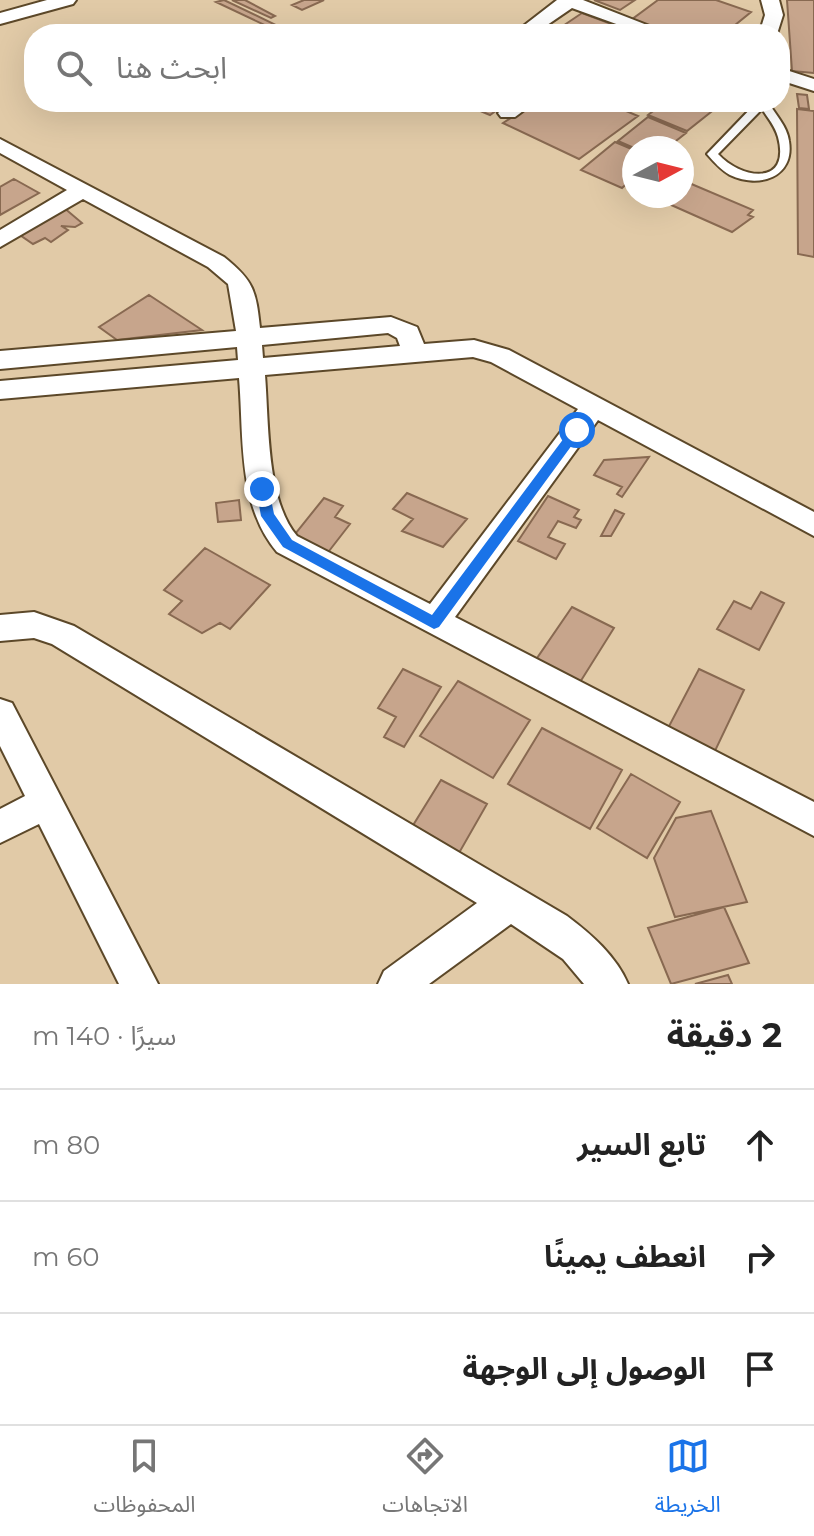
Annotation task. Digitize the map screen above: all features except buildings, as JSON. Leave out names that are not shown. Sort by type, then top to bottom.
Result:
[{"type":"street","points":[[0,5],[16,0]]},
{"type":"street","points":[[0,19],[67,0]]},
{"type":"street","points":[[770,0],[774,15],[771,24]]},
{"type":"street","points":[[537,24],[570,1],[618,24]]},
{"type":"street","points":[[790,80],[814,85]]},
{"type":"street","points":[[0,145],[233,274],[243,289],[263,500],[275,530],[304,555],[814,820]]},
{"type":"street","points":[[0,240],[82,190]]},
{"type":"street","points":[[0,360],[391,325],[408,333],[414,351]]},
{"type":"street","points":[[0,390],[459,347],[487,351],[814,525]]},
{"type":"street","points":[[434,623],[593,408]]},
{"type":"street","points":[[0,628],[34,625],[63,635],[510,902],[576,946],[609,984]]},
{"type":"street","points":[[0,713],[139,984]]},
{"type":"street","points":[[0,827],[46,802]]},
{"type":"street","points":[[397,984],[510,902]]},
{"type":"lane","points":[[753,112],[712,154],[723,169],[745,179],[759,180],[775,172],[783,160],[785,144],[781,130],[769,112]]},
{"type":"route","points":[[262,489],[267,516],[287,544],[434,623],[577,430]]}]
